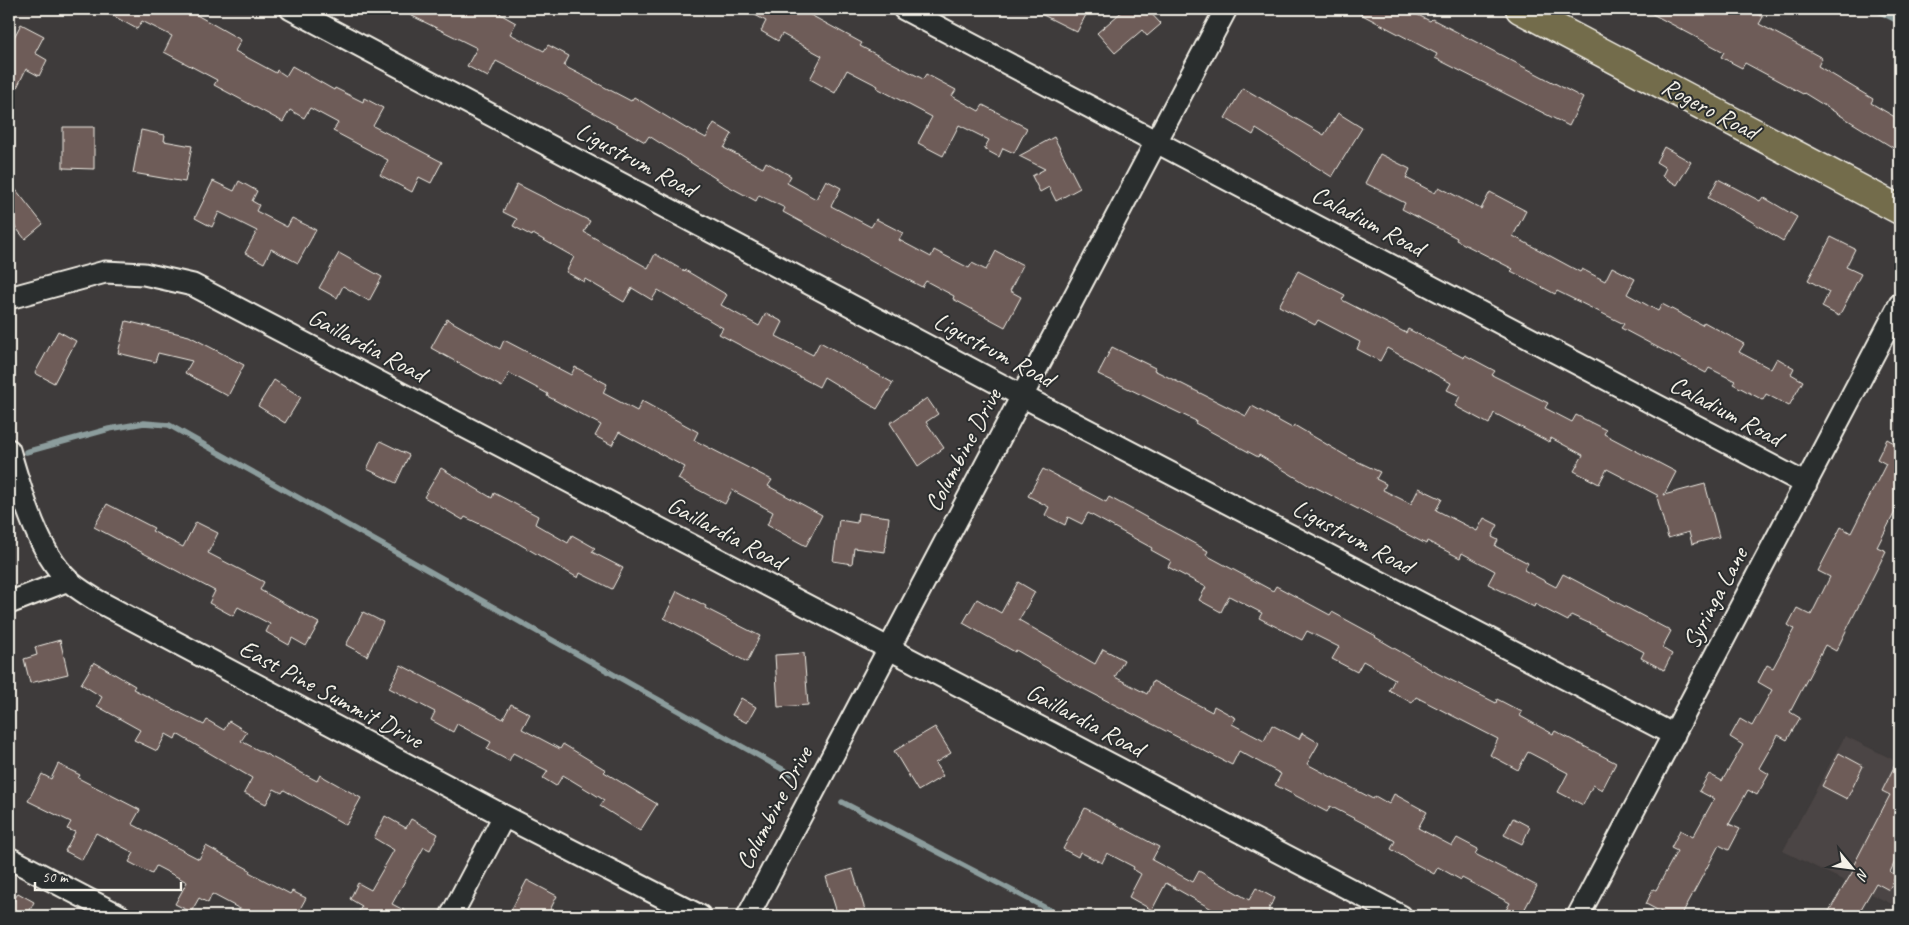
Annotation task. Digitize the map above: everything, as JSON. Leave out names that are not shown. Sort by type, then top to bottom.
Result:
[{"type":"main road","name":"Rogero Road","points":[[1520,9],[1900,210]]},
{"type":"street","name":"Ligustrum Road","points":[[290,9],[1022,396],[1674,735]]},
{"type":"street","name":"Caladium Road","points":[[904,9],[1806,484]]},
{"type":"street","name":"Columbine Drive","points":[[748,916],[1226,9]]},
{"type":"street","name":"Gaillardia Road","points":[[9,298],[105,272],[144,274],[193,285],[1401,916]]},
{"type":"street","name":"Syringa Lane","points":[[1578,916],[1900,304]]},
{"type":"street","name":"East Pine Summit Drive","points":[[9,450],[21,491],[38,535],[54,562],[68,580],[96,600],[504,816],[700,916]]},
{"type":"street","points":[[9,603],[68,580]]},
{"type":"street","points":[[451,916],[504,816]]},
{"type":"street","points":[[9,858],[120,916]]},
{"type":"shaded area","points":[[1845,736],[1900,763],[1900,908],[1783,851]]},
{"type":"building","points":[[101,9],[186,9],[241,40],[235,51],[276,73],[277,70],[286,76],[292,66],[334,90],[335,88],[363,102],[364,98],[383,108],[373,126],[442,162],[431,183],[419,177],[412,192],[380,175],[388,160],[333,131],[338,123],[310,108],[304,118],[290,110],[283,122],[214,85],[217,80],[164,52],[172,36],[142,21],[137,29]]},
{"type":"building","points":[[398,9],[503,9],[500,14],[516,23],[510,34],[544,51],[548,45],[569,56],[564,66],[631,101],[634,97],[687,129],[706,138],[714,123],[732,134],[724,148],[763,168],[766,162],[791,176],[787,183],[816,199],[826,180],[841,188],[831,206],[871,227],[876,219],[903,233],[899,240],[931,257],[934,250],[969,268],[972,263],[986,270],[996,251],[1023,265],[1010,291],[1021,297],[1005,327],[953,299],[954,296],[926,281],[922,287],[893,272],[783,212],[785,208],[759,195],[756,201],[726,185],[649,136],[645,142],[561,94],[496,61],[488,77],[467,66],[477,48]]},
{"type":"building","points":[[744,9],[809,9],[807,13],[862,43],[860,46],[923,79],[926,74],[956,90],[952,96],[979,111],[983,105],[1027,128],[1014,153],[1003,148],[999,157],[984,149],[989,140],[959,125],[943,156],[918,143],[932,117],[847,70],[835,93],[810,79],[822,56],[782,34],[778,41],[761,31],[766,21]]},
{"type":"building","points":[[1031,9],[1089,9],[1077,32]]},
{"type":"building","points":[[1125,9],[1147,9],[1161,24],[1147,36],[1142,30],[1115,53],[1097,33]]},
{"type":"building","points":[[1351,9],[1406,9],[1430,21],[1432,19],[1583,98],[1569,126],[1435,58],[1437,54]]},
{"type":"building","points":[[1643,9],[1748,9],[1763,17],[1759,24],[1822,58],[1818,66],[1873,99],[1871,103],[1900,120],[1900,152],[1804,93],[1745,63],[1742,68],[1721,57],[1724,52]]},
{"type":"building","points":[[21,24],[44,36],[35,53],[47,60],[39,76],[26,69],[9,104],[9,47]]},
{"type":"building","points":[[1243,88],[1324,135],[1338,113],[1362,128],[1332,177],[1256,129],[1253,135],[1225,118]]},
{"type":"building","points":[[63,127],[94,127],[94,169],[63,168]]},
{"type":"building","points":[[141,130],[165,135],[164,141],[192,146],[185,182],[133,173]]},
{"type":"building","points":[[1054,137],[1080,188],[1056,201],[1049,187],[1040,192],[1032,176],[1045,169],[1019,156]]},
{"type":"building","points":[[1664,147],[1691,162],[1677,185],[1662,176],[1666,168],[1656,162]]},
{"type":"building","points":[[1380,154],[1410,169],[1406,178],[1435,193],[1439,187],[1481,209],[1490,192],[1526,211],[1513,236],[1580,272],[1582,269],[1605,281],[1612,267],[1635,279],[1627,294],[1658,311],[1662,304],[1702,325],[1704,322],[1744,344],[1739,352],[1771,369],[1777,358],[1794,368],[1791,374],[1803,381],[1789,406],[1766,394],[1763,400],[1733,384],[1735,381],[1709,368],[1706,373],[1621,328],[1624,324],[1557,291],[1555,294],[1402,209],[1405,203],[1365,183]]},
{"type":"building","points":[[1718,179],[1760,201],[1763,197],[1797,217],[1783,241],[1708,198]]},
{"type":"building","points":[[9,181],[43,224],[25,239],[9,219]]},
{"type":"building","points":[[213,181],[234,191],[239,181],[257,191],[252,201],[259,205],[256,211],[287,227],[292,218],[316,230],[298,263],[271,249],[264,263],[245,253],[257,231],[219,212],[212,227],[195,218]]},
{"type":"building","points":[[517,184],[590,221],[584,232],[648,268],[655,254],[685,270],[727,295],[721,305],[759,326],[766,313],[783,322],[776,336],[813,355],[820,342],[893,383],[877,409],[824,377],[819,387],[719,334],[723,328],[658,290],[652,300],[632,288],[624,302],[585,279],[584,282],[566,272],[574,257],[533,234],[532,236],[513,226],[517,219],[503,212]]},
{"type":"building","points":[[1831,237],[1855,249],[1846,267],[1861,274],[1839,316],[1822,307],[1829,292],[1808,280]]},
{"type":"building","points":[[339,253],[382,277],[369,301],[343,286],[337,298],[319,288]]},
{"type":"building","points":[[1298,271],[1345,295],[1342,300],[1406,333],[1408,329],[1464,358],[1465,355],[1495,371],[1492,375],[1548,403],[1545,408],[1572,422],[1576,415],[1606,430],[1604,434],[1676,472],[1664,495],[1705,484],[1719,537],[1692,544],[1689,532],[1668,538],[1657,497],[1659,496],[1607,469],[1599,484],[1574,471],[1583,455],[1551,438],[1549,442],[1494,413],[1489,424],[1455,406],[1460,396],[1447,390],[1451,383],[1387,348],[1380,361],[1357,349],[1360,342],[1318,320],[1315,325],[1279,306]]},
{"type":"building","points":[[447,319],[500,349],[504,340],[571,375],[575,367],[607,384],[603,393],[637,411],[642,401],[698,432],[694,440],[772,480],[768,486],[822,515],[806,546],[767,525],[773,512],[732,490],[725,504],[678,479],[685,467],[619,432],[612,445],[595,436],[601,425],[509,373],[502,387],[431,348]]},
{"type":"building","points":[[126,321],[189,336],[244,365],[228,396],[185,373],[192,361],[158,353],[155,362],[118,353]]},
{"type":"building","points":[[58,331],[76,341],[54,383],[35,373]]},
{"type":"building","points":[[1112,347],[1246,416],[1252,406],[1292,428],[1294,425],[1348,457],[1380,472],[1376,479],[1386,484],[1383,490],[1411,504],[1419,488],[1442,499],[1436,510],[1477,531],[1484,518],[1498,525],[1492,537],[1498,540],[1495,546],[1528,563],[1524,570],[1556,587],[1563,574],[1671,631],[1662,648],[1672,654],[1664,670],[1641,658],[1644,652],[1593,625],[1571,615],[1568,621],[1535,604],[1534,607],[1488,584],[1495,571],[1462,553],[1460,558],[1427,541],[1426,544],[1310,486],[1259,455],[1258,457],[1195,423],[1196,421],[1098,374]]},
{"type":"building","points":[[274,380],[301,397],[285,423],[258,406]]},
{"type":"building","points":[[927,398],[938,414],[926,422],[944,448],[918,466],[890,423]]},
{"type":"building","points":[[1900,436],[1900,502],[1877,547],[1886,551],[1836,651],[1825,645],[1790,712],[1800,718],[1787,740],[1778,735],[1759,768],[1769,774],[1757,795],[1748,790],[1729,824],[1740,829],[1729,850],[1719,845],[1681,916],[1669,916],[1646,904],[1653,889],[1656,890],[1677,851],[1671,848],[1680,830],[1693,837],[1714,799],[1699,791],[1709,774],[1722,781],[1743,745],[1730,737],[1740,719],[1752,726],[1772,690],[1758,682],[1767,665],[1773,668],[1794,629],[1788,625],[1797,608],[1811,615],[1830,577],[1818,571],[1841,527],[1851,533],[1886,464],[1877,459],[1887,439],[1896,444]]},
{"type":"building","points":[[380,441],[409,455],[396,483],[367,469]]},
{"type":"building","points":[[441,468],[492,498],[494,493],[538,516],[535,524],[568,543],[572,535],[595,548],[592,552],[623,568],[612,589],[580,573],[578,578],[509,538],[465,517],[463,520],[424,497]]},
{"type":"building","points":[[1043,469],[1106,502],[1109,497],[1208,551],[1206,555],[1273,591],[1276,586],[1330,615],[1332,612],[1437,673],[1496,703],[1497,699],[1522,712],[1520,716],[1553,734],[1555,731],[1616,763],[1602,790],[1593,785],[1583,805],[1558,792],[1568,773],[1528,752],[1518,770],[1490,755],[1498,739],[1416,697],[1412,703],[1389,690],[1395,679],[1363,661],[1357,672],[1332,659],[1339,647],[1307,631],[1302,640],[1259,618],[1262,613],[1229,596],[1221,612],[1199,600],[1206,587],[1168,567],[1171,561],[1151,550],[1152,548],[1088,513],[1082,524],[1068,517],[1065,525],[1045,515],[1049,507],[1028,496]]},
{"type":"building","points":[[107,504],[154,528],[152,531],[183,547],[196,522],[218,533],[208,553],[264,582],[260,590],[319,623],[306,646],[292,638],[289,645],[266,632],[270,624],[238,607],[233,616],[209,603],[215,591],[94,527]]},
{"type":"building","points":[[858,513],[889,517],[885,552],[854,548],[852,564],[833,561],[839,520],[857,523]]},
{"type":"building","points":[[1018,582],[1035,592],[1019,620],[1095,664],[1103,649],[1124,660],[1115,677],[1147,694],[1153,681],[1212,712],[1214,706],[1236,718],[1232,724],[1264,741],[1272,725],[1299,739],[1302,733],[1319,743],[1307,764],[1373,799],[1375,796],[1389,804],[1394,794],[1427,812],[1418,828],[1452,846],[1457,838],[1478,849],[1475,854],[1537,886],[1521,916],[1506,910],[1510,903],[1462,878],[1461,880],[1438,867],[1434,874],[1412,862],[1391,849],[1395,841],[1361,822],[1330,806],[1327,812],[1275,785],[1281,774],[1239,751],[1232,765],[1082,688],[1016,650],[1015,652],[963,623],[977,599],[1001,613]]},
{"type":"building","points":[[677,591],[706,606],[705,608],[760,636],[747,662],[664,618]]},
{"type":"building","points":[[363,612],[383,622],[367,656],[346,645]]},
{"type":"building","points":[[60,640],[68,674],[30,683],[24,659],[37,655],[35,647]]},
{"type":"building","points":[[804,653],[808,705],[778,707],[775,655]]},
{"type":"building","points":[[94,662],[135,686],[133,689],[204,725],[207,720],[224,730],[229,721],[247,732],[241,741],[317,781],[320,775],[361,798],[346,825],[284,790],[282,793],[274,789],[266,804],[244,793],[252,778],[177,734],[175,739],[166,734],[157,751],[134,740],[140,730],[97,706],[102,697],[81,684]]},
{"type":"building","points":[[401,665],[503,719],[511,704],[530,714],[522,729],[560,749],[563,744],[606,770],[604,772],[657,804],[640,831],[600,806],[604,800],[563,775],[556,786],[543,778],[548,771],[513,753],[509,761],[487,749],[491,742],[457,724],[453,732],[431,720],[435,712],[389,688]]},
{"type":"building","points":[[741,698],[756,707],[747,723],[732,715]]},
{"type":"building","points":[[935,727],[951,753],[935,763],[943,776],[918,791],[894,751]]},
{"type":"building","points":[[1839,753],[1863,766],[1847,799],[1822,786]]},
{"type":"building","points":[[1900,755],[1900,851],[1890,872],[1896,875],[1889,890],[1876,883],[1857,916],[1826,916],[1853,871],[1851,870],[1890,795],[1882,791]]},
{"type":"building","points":[[58,764],[80,775],[78,778],[140,810],[132,824],[199,859],[206,846],[290,894],[292,891],[306,898],[296,916],[242,916],[244,911],[212,894],[208,903],[199,898],[191,912],[175,904],[187,882],[156,866],[152,874],[129,862],[134,853],[96,833],[82,860],[65,851],[75,832],[67,829],[71,822],[28,801],[42,774],[51,779]]},
{"type":"building","points":[[1085,808],[1159,847],[1152,860],[1193,882],[1199,871],[1249,900],[1256,888],[1274,898],[1268,911],[1278,916],[1224,916],[1166,883],[1152,910],[1129,897],[1141,874],[1133,869],[1134,867],[1107,853],[1102,863],[1080,852],[1078,857],[1063,849]]},
{"type":"building","points":[[385,816],[406,828],[411,819],[438,834],[430,850],[424,847],[392,904],[415,916],[356,916],[362,906],[350,899],[358,883],[371,890],[394,850],[374,838]]},
{"type":"building","points":[[1513,818],[1530,827],[1522,844],[1504,835]]},
{"type":"building","points":[[852,869],[867,916],[838,916],[826,877]]},
{"type":"building","points":[[527,880],[557,896],[547,916],[508,916]]},
{"type":"building","points":[[18,893],[34,902],[27,916],[9,916],[9,910]]},
{"type":"waterway","points":[[1875,9],[1900,22]]},
{"type":"waterway","points":[[26,452],[109,429],[144,423],[169,425],[791,774]]},
{"type":"waterway","points":[[842,802],[1061,916]]}]
